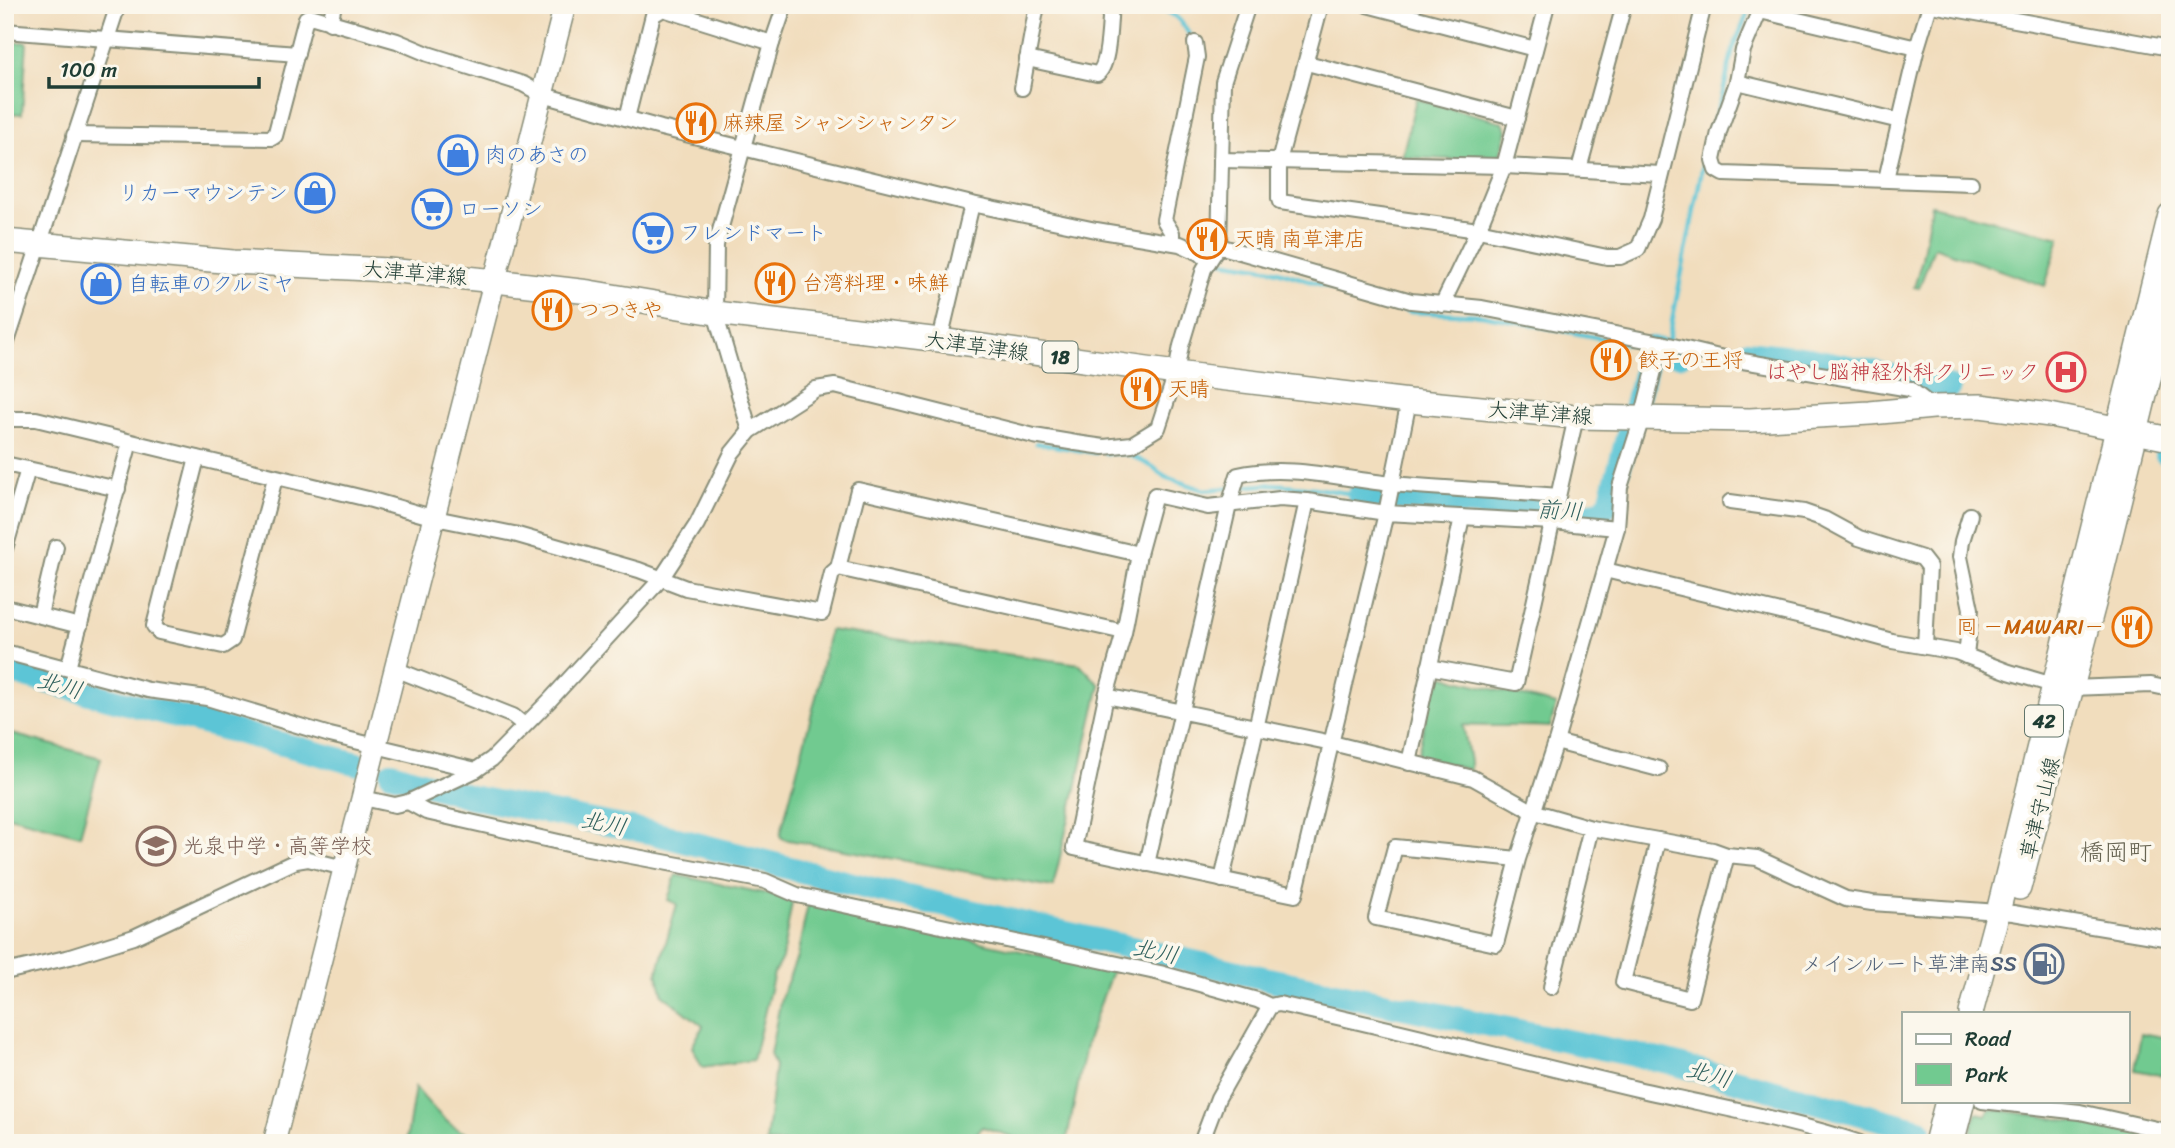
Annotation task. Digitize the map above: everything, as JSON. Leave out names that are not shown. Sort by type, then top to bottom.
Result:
[{"type":"main road","points":[[2126,431],[2170,215]]},
{"type":"main road","name":"大津草津線","points":[[5,241],[233,262],[388,270],[495,281],[589,292],[715,313],[940,340],[1176,373],[1409,401],[1576,417],[1750,419],[1980,406],[2050,415],[2126,431]]},
{"type":"main road","points":[[2126,431],[2170,293]]},
{"type":"main road","points":[[2126,431],[2170,439]]},
{"type":"main road","name":"草津守山線","points":[[1987,1012],[2006,912],[2062,687],[2095,600],[2126,431]]},
{"type":"main road","name":"草津守山線","points":[[1970,1012],[2006,912]]},
{"type":"main road","points":[[1936,1143],[1947,1102]]},
{"type":"main road","points":[[1952,1143],[1963,1102]]},
{"type":"street","points":[[5,348],[118,5]]},
{"type":"street","points":[[330,23],[334,5]]},
{"type":"street","points":[[274,1143],[565,5]]},
{"type":"street","points":[[750,431],[715,313],[716,245],[785,5]]},
{"type":"street","points":[[1022,88],[1037,5]]},
{"type":"street","points":[[1027,60],[1097,74],[1102,71],[1111,5]]},
{"type":"street","points":[[365,790],[395,805],[471,772],[492,759],[661,579],[697,524],[732,453],[750,431],[816,389],[835,386],[1034,436],[1085,445],[1132,444],[1158,428],[1200,282],[1219,246],[1223,82],[1248,5]]},
{"type":"street","points":[[1321,5],[1279,161],[1280,202],[1478,230],[1607,257],[1631,254],[1642,243],[1651,219],[1704,5]]},
{"type":"street","points":[[1367,5],[1535,49]]},
{"type":"street","points":[[1442,305],[1478,230],[1504,166],[1547,5]]},
{"type":"street","points":[[1579,169],[1625,5]]},
{"type":"street","points":[[1886,179],[1917,48],[1931,5],[2170,48]]},
{"type":"street","points":[[1917,48],[1761,8],[1742,50],[1737,82],[1719,132],[1713,160],[1716,170],[1723,174],[1971,183]]},
{"type":"street","points":[[627,118],[653,15],[663,9],[772,43]]},
{"type":"street","points":[[74,135],[272,138],[275,136],[306,18],[310,16],[397,41],[428,54],[523,84],[543,95],[627,118],[972,204],[1096,230],[1172,242],[1200,253],[1209,261]]},
{"type":"street","points":[[5,30],[297,54]]},
{"type":"street","points":[[1172,242],[1172,233],[1164,220],[1197,57],[1195,43]]},
{"type":"street","points":[[1307,63],[1517,118]]},
{"type":"street","points":[[1737,82],[1899,121]]},
{"type":"street","points":[[1221,160],[1504,166],[1661,174]]},
{"type":"street","points":[[940,340],[972,204]]},
{"type":"street","points":[[1219,246],[1411,301],[1482,308],[1661,343],[1718,357],[1910,389],[1933,407]]},
{"type":"street","points":[[1518,859],[1395,847],[1376,918],[1496,944],[1532,811],[1556,741],[1618,528],[1620,486],[1642,418],[1661,343]]},
{"type":"street","points":[[1409,401],[1385,513],[1332,743],[1295,895],[1074,848],[1106,696],[1124,632],[1139,554],[1155,495],[1208,507],[1280,499],[1385,513],[1462,517],[1555,509]]},
{"type":"street","points":[[1429,667],[1516,683],[1576,417]]},
{"type":"street","points":[[5,419],[36,419],[197,457],[435,518],[514,534],[686,588],[822,613],[832,573],[838,568],[858,490],[1139,554]]},
{"type":"street","points":[[68,668],[130,442]]},
{"type":"street","points":[[197,457],[154,626],[159,632],[223,646],[232,640],[275,478]]},
{"type":"street","points":[[5,464],[118,489]]},
{"type":"street","points":[[5,549],[28,469]]},
{"type":"street","points":[[1147,864],[1238,475],[1263,470],[1289,470],[1391,484],[1555,509],[1618,528]]},
{"type":"street","points":[[1223,880],[1307,501]]},
{"type":"street","points":[[1730,502],[1804,512],[1824,519],[1859,538],[1922,558],[1929,568],[1925,646]]},
{"type":"street","points":[[1966,656],[1971,609],[1960,557],[1970,515]]},
{"type":"street","points":[[1409,762],[1462,517]]},
{"type":"street","points":[[40,615],[56,547]]},
{"type":"street","points":[[838,568],[1124,632]]},
{"type":"street","points":[[1605,570],[1892,641],[1966,656],[2008,672],[2062,687],[2151,685],[2170,689]]},
{"type":"street","points":[[5,607],[80,626]]},
{"type":"street","points":[[5,652],[148,690],[207,698],[375,749],[471,772]]},
{"type":"street","points":[[395,669],[513,716],[524,725]]},
{"type":"street","points":[[1106,696],[1332,743],[1473,778],[1532,811],[1591,828],[1727,855],[1757,858],[1846,899],[2006,912],[2170,939]]},
{"type":"street","points":[[1556,741],[1659,769]]},
{"type":"street","points":[[410,800],[426,812],[572,845],[765,881],[797,895],[1160,973],[1270,1006],[1279,1004],[1393,1029],[1858,1142]]},
{"type":"street","points":[[1551,987],[1591,828]]},
{"type":"street","points":[[1658,840],[1623,982],[1690,999],[1727,855]]},
{"type":"street","points":[[5,972],[70,957],[134,937],[296,860],[308,859],[344,868]]},
{"type":"street","points":[[1201,1143],[1219,1098],[1270,1006]]},
{"type":"street","points":[[1992,1102],[2080,1111],[2170,1132]]},
{"type":"green space","points":[[27,42],[22,114],[5,113],[5,43]]},
{"type":"green space","points":[[1416,99],[1503,122],[1507,130],[1500,157],[1487,161],[1402,157]]},
{"type":"green space","points":[[1931,205],[2060,237],[2045,286],[1934,247],[1919,288],[1914,287],[1922,259]]},
{"type":"green space","points":[[829,630],[1080,664],[1100,685],[1053,887],[783,839],[780,836],[817,693]]},
{"type":"green space","points":[[1442,676],[1556,705],[1550,727],[1463,725],[1470,770],[1424,759],[1418,753],[1434,681]]},
{"type":"green space","points":[[5,732],[101,758],[80,835],[5,815]]},
{"type":"green space","points":[[676,875],[788,898],[792,902],[782,958],[774,973],[753,1060],[702,1067],[692,1047],[703,1026],[663,995],[657,974],[677,904],[668,900]]},
{"type":"green space","points":[[808,904],[1112,971],[1087,1041],[1066,1143],[1031,1143],[983,1127],[976,1134],[974,1143],[766,1143],[775,1066],[770,1054],[781,998],[797,957]]},
{"type":"green space","points":[[2141,1033],[2168,1038],[2162,1075],[2135,1070]]},
{"type":"green space","points":[[415,1087],[433,1108],[458,1130],[496,1143],[406,1143]]},
{"type":"green space","points":[[1990,1109],[2080,1122],[2092,1119],[2170,1136],[2170,1143],[2011,1143],[1971,1132],[1976,1113],[1986,1115]]},
{"type":"waterway","points":[[1149,5],[1175,16],[1192,40]]},
{"type":"waterway","points":[[1666,352],[1709,134],[1722,97],[1733,49],[1751,5]]},
{"type":"waterway","points":[[1215,256],[1222,261],[1271,269],[1411,312],[1482,315],[1651,348]]},
{"type":"waterway","name":"前川","points":[[1359,495],[1586,514],[1601,511],[1610,502],[1651,348],[1680,355]]},
{"type":"waterway","name":"前川","points":[[1746,352],[1809,359],[1949,387]]},
{"type":"waterway","points":[[1036,443],[1096,453]]},
{"type":"waterway","points":[[1105,453],[1128,454],[1153,467],[1165,477],[1204,490],[1274,484],[1359,495]]},
{"type":"waterway","name":"前川","points":[[2166,453],[2170,454]]},
{"type":"waterway","name":"北川","points":[[5,671],[358,764]]},
{"type":"waterway","name":"北川","points":[[391,773],[471,797],[653,833],[868,888],[1277,981],[1664,1061],[1920,1130]]},
{"type":"place","name":"麻辣屋 シャンシャンタン","points":[[696,123]]},
{"type":"place","name":"肉のあさの","points":[[458,155]]},
{"type":"place","name":"リカーマウンテン","points":[[315,193]]},
{"type":"place","name":"ローソン","points":[[432,209]]},
{"type":"place","name":"フレンドマート","points":[[653,233]]},
{"type":"place","name":"天晴 南草津店","points":[[1207,239]]},
{"type":"place","name":"台湾料理・味鮮","points":[[775,283]]},
{"type":"place","name":"自転車のクルミヤ","points":[[101,284]]},
{"type":"place","name":"つつきや","points":[[552,310]]},
{"type":"place","name":"餃子の王将","points":[[1611,360]]},
{"type":"place","name":"はやし脳神経外科クリニック","points":[[2066,372]]},
{"type":"place","name":"天晴","points":[[1141,389]]},
{"type":"place","name":"囘 －MAWARI－","points":[[2132,627]]},
{"type":"place","name":"光泉中学・高等学校","points":[[156,846]]},
{"type":"place","name":"メインルート草津南SS","points":[[2044,964]]},
{"type":"district","name":"橋岡町","points":[[2116,852]]}]
